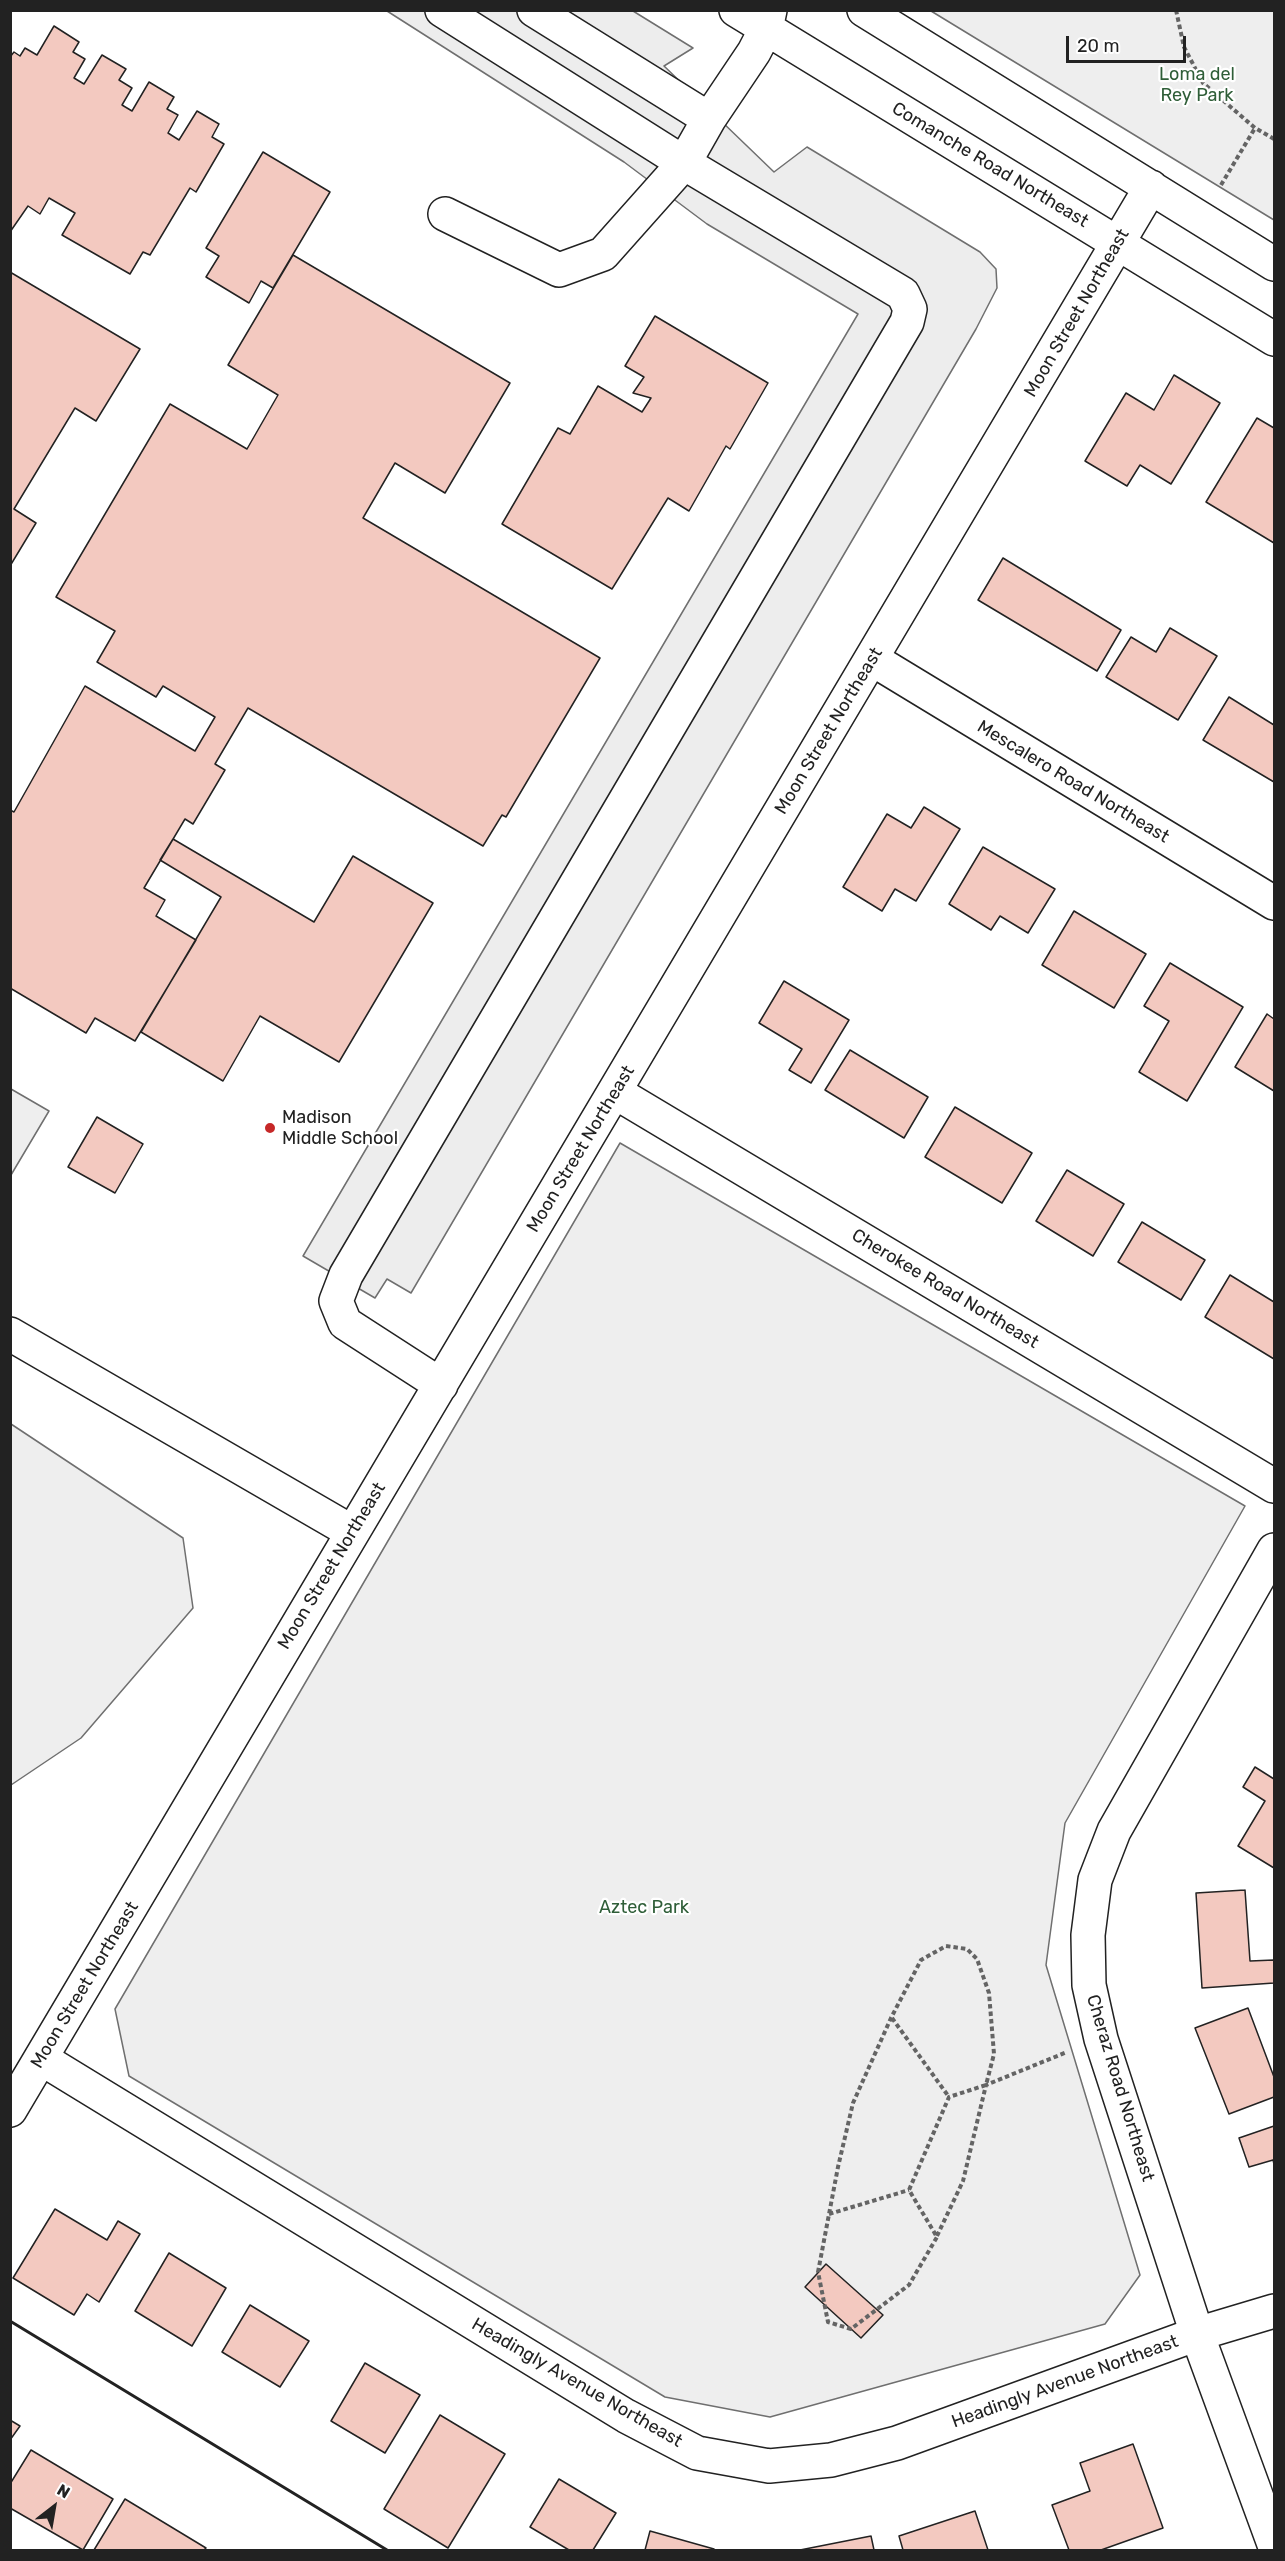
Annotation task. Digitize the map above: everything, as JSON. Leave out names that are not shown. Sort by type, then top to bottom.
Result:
[{"type":"street","points":[[441,1385],[345,1323],[336,1301],[346,1275],[907,322],[910,309],[903,294],[684,163],[442,10]]},
{"type":"street","points":[[534,10],[709,119]]},
{"type":"street","name":"Comanche Road Northeast","points":[[736,10],[768,20],[1118,243],[1275,339]]},
{"type":"street","points":[[864,10],[1275,264]]},
{"type":"street","points":[[445,214],[560,270],[603,254],[684,163],[768,20]]},
{"type":"street","name":"Moon Street Northeast","points":[[10,2110],[1151,187]]},
{"type":"street","name":"Mescalero Road Northeast","points":[[872,660],[1275,903]]},
{"type":"street","name":"Cherokee Road Northeast","points":[[615,1092],[1275,1486]]},
{"type":"street","points":[[10,1334],[352,1532]]},
{"type":"street","name":"Cheraz Road Northeast","points":[[1275,1550],[1114,1831],[1095,1880],[1088,1935],[1089,1985],[1101,2038],[1197,2334],[1275,2544]]},
{"type":"street","name":"Headingly Avenue Northeast","points":[[42,2059],[626,2416],[697,2453],[770,2466],[831,2460],[897,2443],[1197,2334],[1275,2311]]},
{"type":"path","points":[[1176,10],[1184,47],[1203,82],[1255,128],[1275,139]]},
{"type":"path","points":[[1221,185],[1255,128]]},
{"type":"path","points":[[946,1946],[966,1949],[977,1959],[989,1993],[994,2054],[986,2085],[963,2181],[937,2237],[909,2285],[851,2329],[828,2322],[818,2272],[853,2103],[891,2018],[921,1960],[946,1946]]},
{"type":"path","points":[[891,2018],[949,2097]]},
{"type":"path","points":[[909,2190],[949,2097],[986,2085],[1071,2051]]},
{"type":"path","points":[[909,2190],[937,2237]]},
{"type":"path","points":[[829,2214],[909,2190]]},
{"type":"green space","name":"Loma del Rey Park","points":[[931,11],[1274,11],[1274,220]]},
{"type":"green space","points":[[11,1089],[49,1111],[11,1175]]},
{"type":"green space","name":"Aztec Park","points":[[620,1143],[1245,1506],[1065,1823],[1046,1965],[1140,2275],[1105,2324],[770,2417],[665,2397],[129,2076],[115,2009]]},
{"type":"green space","points":[[11,1424],[183,1538],[193,1608],[81,1738],[11,1785]]},
{"type":"shaded area","points":[[387,11],[633,11],[693,48],[664,66],[774,172],[807,147],[980,252],[996,269],[997,288],[976,329],[411,1293],[387,1279],[375,1298],[303,1256],[858,314],[707,224],[624,162]]},
{"type":"building","points":[[54,26],[79,42],[73,52],[85,59],[74,78],[84,84],[102,55],[126,69],[119,80],[132,88],[122,105],[132,111],[149,82],[174,97],[167,109],[178,115],[168,133],[179,140],[197,111],[219,124],[212,137],[224,144],[196,192],[190,188],[150,255],[143,252],[130,274],[62,235],[75,213],[49,198],[40,214],[28,206],[10,232],[10,57],[14,52],[20,56],[25,48],[37,55]]},
{"type":"building","points":[[263,152],[330,192],[273,288],[261,281],[249,303],[206,277],[219,256],[206,248]]},
{"type":"building","points":[[293,255],[510,383],[445,493],[395,463],[363,518],[600,658],[506,817],[502,815],[483,846],[248,708],[215,764],[225,770],[193,824],[185,819],[144,888],[165,900],[156,916],[196,940],[135,1041],[95,1018],[86,1033],[10,988],[10,810],[14,812],[85,686],[195,751],[215,717],[163,686],[156,697],[97,662],[115,631],[56,597],[170,404],[247,449],[278,395],[228,365]]},
{"type":"building","points":[[10,272],[140,349],[96,421],[75,408],[14,509],[36,523],[10,566]]},
{"type":"building","points":[[655,316],[768,383],[730,449],[726,446],[689,511],[668,498],[612,589],[502,524],[558,428],[570,434],[598,386],[642,412],[651,398],[633,393],[644,377],[625,366]]},
{"type":"building","points":[[1174,375],[1220,403],[1171,484],[1140,465],[1127,486],[1085,461],[1126,393],[1154,410]]},
{"type":"building","points":[[1257,418],[1274,428],[1274,543],[1206,502]]},
{"type":"building","points":[[1003,558],[1121,630],[1097,671],[978,600]]},
{"type":"building","points":[[1170,628],[1217,656],[1178,720],[1106,677],[1131,637],[1156,652]]},
{"type":"building","points":[[1229,697],[1274,725],[1274,782],[1203,740]]},
{"type":"building","points":[[924,807],[960,829],[916,901],[895,889],[882,911],[843,887],[887,814],[911,828]]},
{"type":"building","points":[[173,839],[314,922],[353,856],[433,903],[339,1062],[260,1016],[223,1081],[141,1032],[221,897],[160,860]]},
{"type":"building","points":[[983,847],[1055,889],[1028,933],[1000,916],[991,930],[949,904]]},
{"type":"building","points":[[1074,911],[1146,954],[1114,1008],[1042,965]]},
{"type":"building","points":[[1170,963],[1243,1007],[1187,1101],[1139,1072],[1169,1021],[1144,1006]]},
{"type":"building","points":[[784,981],[849,1020],[811,1083],[789,1070],[802,1049],[759,1023]]},
{"type":"building","points":[[1267,1014],[1274,1019],[1274,1091],[1235,1067]]},
{"type":"building","points":[[850,1050],[928,1097],[904,1138],[825,1090]]},
{"type":"building","points":[[955,1107],[1032,1153],[1002,1203],[925,1157]]},
{"type":"building","points":[[97,1117],[143,1144],[115,1193],[68,1167]]},
{"type":"building","points":[[1067,1170],[1124,1204],[1093,1256],[1036,1221]]},
{"type":"building","points":[[1142,1222],[1205,1260],[1181,1300],[1118,1262]]},
{"type":"building","points":[[1230,1275],[1274,1302],[1274,1359],[1205,1317]]},
{"type":"building","points":[[1255,1767],[1274,1779],[1274,1868],[1238,1846],[1265,1801],[1243,1787]]},
{"type":"building","points":[[1245,1890],[1250,1961],[1274,1960],[1274,1983],[1202,1988],[1196,1893]]},
{"type":"building","points":[[1248,2008],[1274,2077],[1274,2097],[1229,2114],[1195,2028]]},
{"type":"building","points":[[1274,2126],[1274,2164],[1273,2160],[1249,2167],[1239,2138]]},
{"type":"building","points":[[55,2209],[107,2240],[118,2221],[140,2234],[99,2302],[87,2294],[74,2315],[13,2278]]},
{"type":"building","points":[[169,2253],[226,2288],[192,2346],[135,2311]]},
{"type":"building","points":[[826,2264],[883,2315],[861,2338],[805,2287]]},
{"type":"building","points":[[250,2305],[309,2341],[280,2387],[222,2352]]},
{"type":"building","points":[[365,2363],[420,2395],[385,2453],[331,2421]]},
{"type":"building","points":[[440,2415],[505,2454],[448,2548],[384,2509]]},
{"type":"building","points":[[10,2420],[20,2426],[10,2440]]},
{"type":"building","points":[[1133,2444],[1163,2528],[1101,2550],[1069,2550],[1052,2505],[1090,2491],[1080,2463]]},
{"type":"building","points":[[31,2450],[113,2499],[83,2550],[10,2508],[10,2484]]},
{"type":"building","points":[[559,2479],[616,2513],[593,2550],[569,2550],[530,2527]]},
{"type":"building","points":[[125,2499],[206,2548],[204,2550],[94,2550]]},
{"type":"building","points":[[975,2511],[988,2550],[903,2550],[899,2536]]},
{"type":"building","points":[[650,2531],[714,2549],[645,2550]]},
{"type":"building","points":[[871,2536],[874,2550],[800,2550]]},
{"type":"wall","points":[[10,2321],[387,2550]]},
{"type":"place","name":"Madison Middle School","points":[[270,1128]]}]
